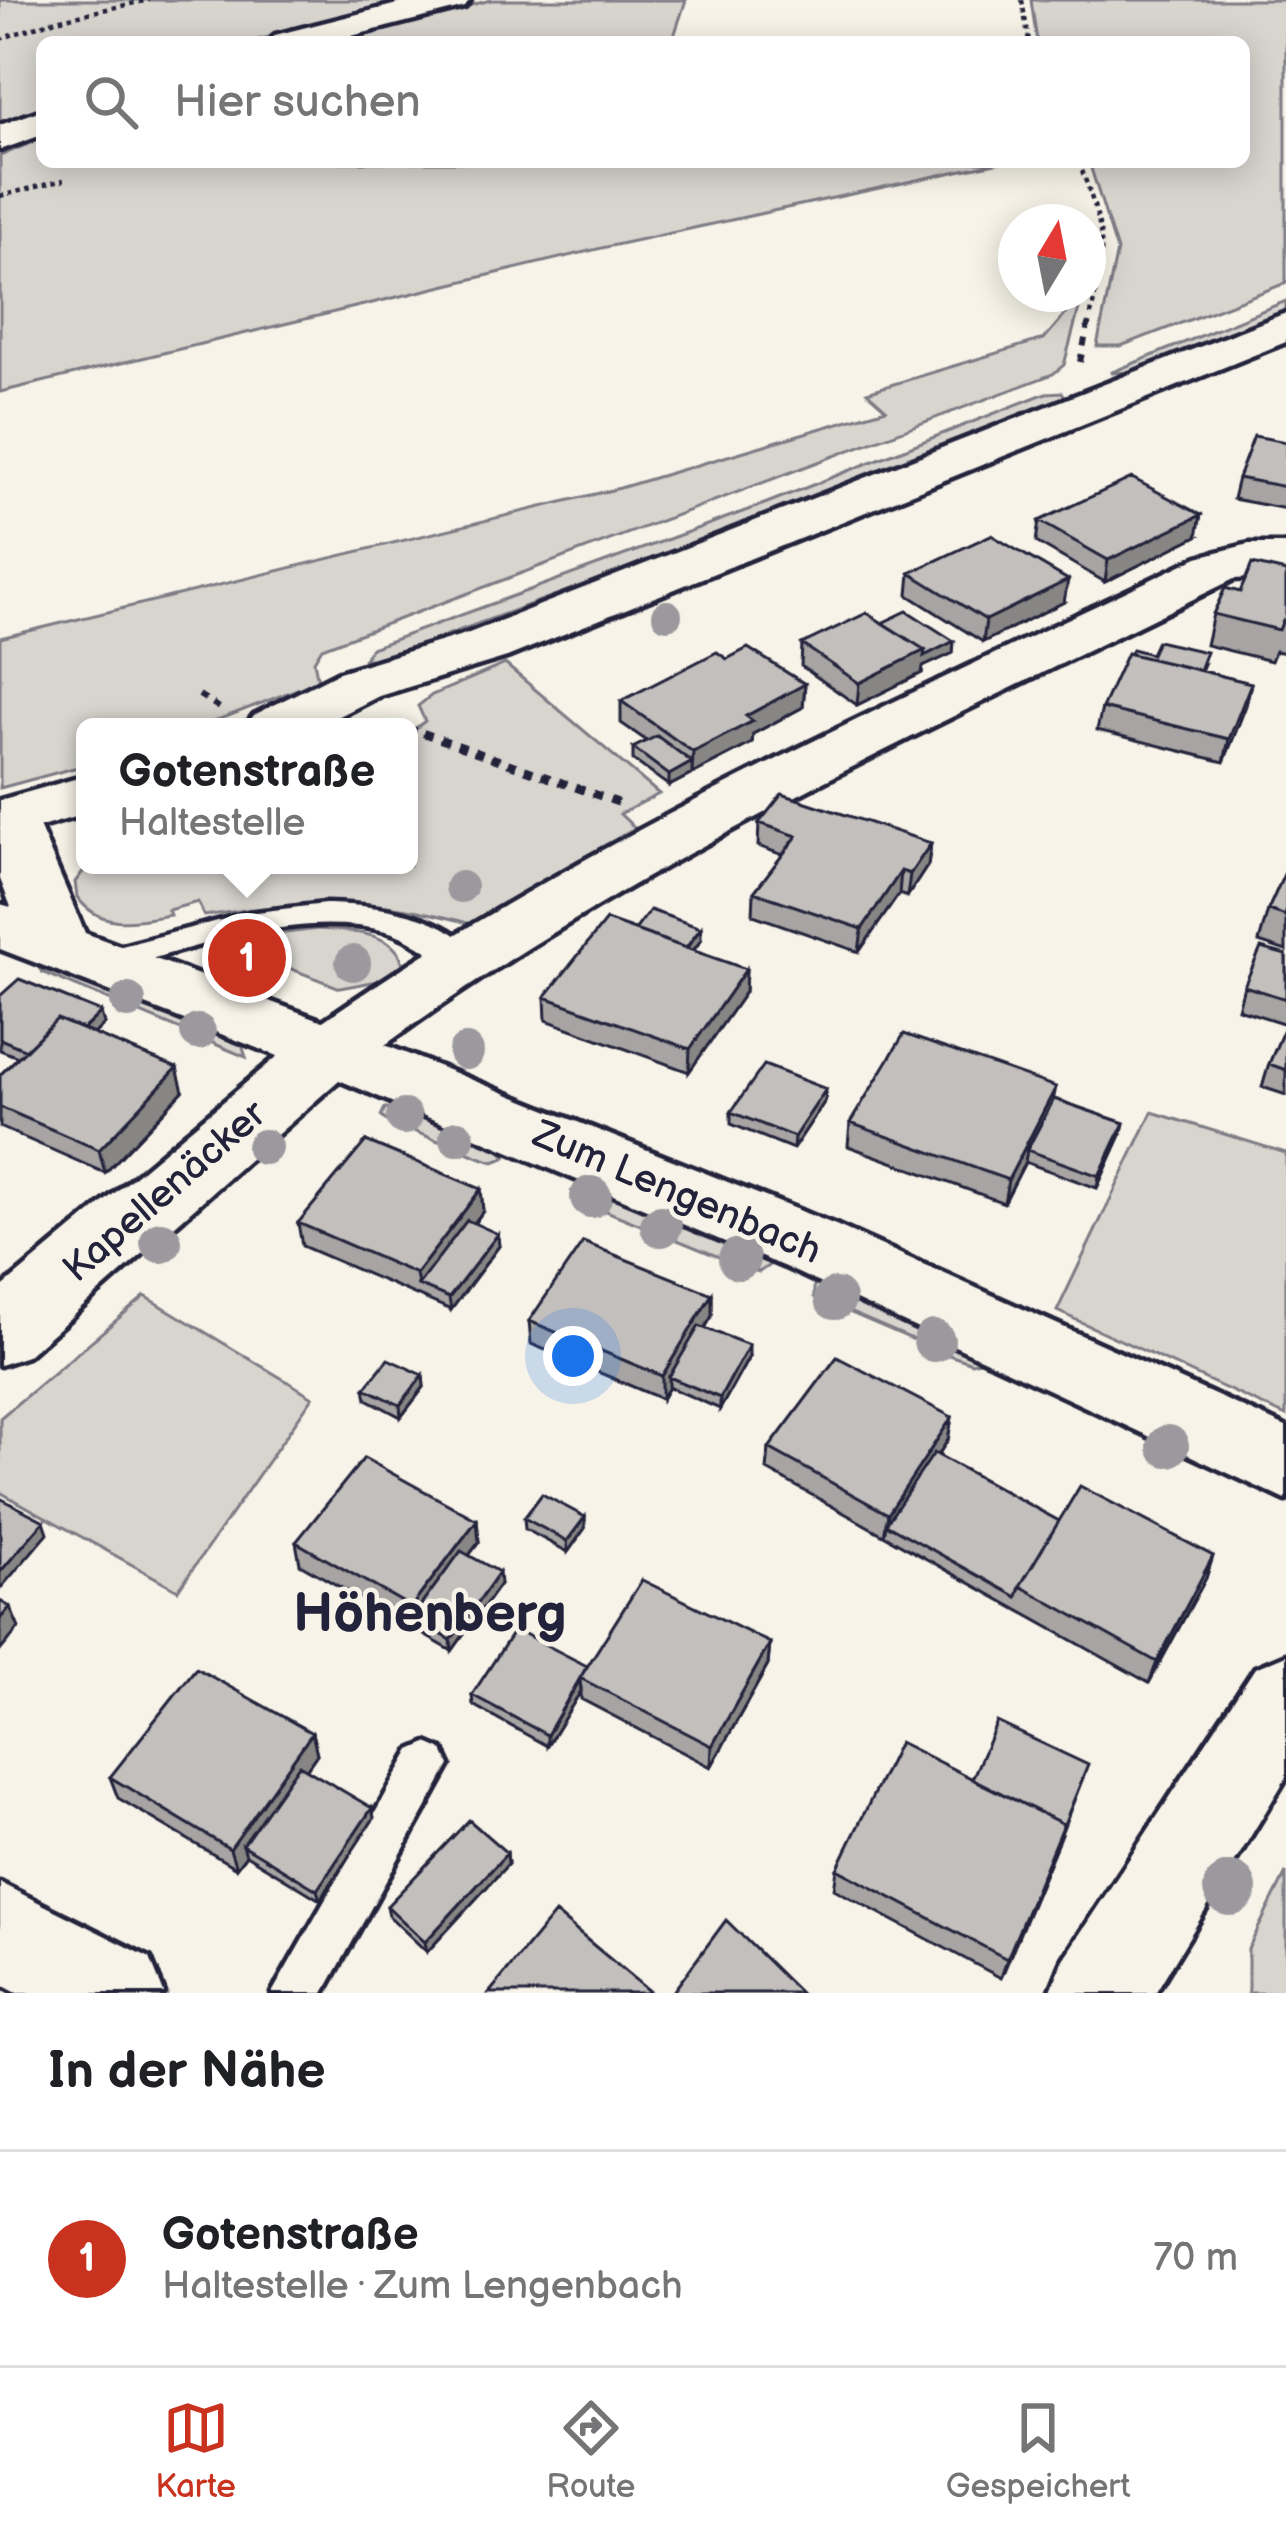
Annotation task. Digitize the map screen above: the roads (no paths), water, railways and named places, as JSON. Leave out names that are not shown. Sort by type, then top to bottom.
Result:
[{"type":"street","points":[[311,36],[453,0]]},
{"type":"street","points":[[0,139],[36,124]]},
{"type":"street","points":[[292,718],[359,684],[488,645],[1286,326]]},
{"type":"street","name":"Kapellenäcker","points":[[0,1334],[330,1049],[461,957],[700,825],[1216,568],[1249,560],[1286,560]]},
{"type":"street","points":[[331,718],[414,688],[488,645]]},
{"type":"street","points":[[53,944],[3,820],[76,798]]},
{"type":"street","name":"Zum Lengenbach","points":[[53,944],[330,1049],[868,1273],[1286,1465]]},
{"type":"street","points":[[1100,1993],[1286,1697]]},
{"type":"street","points":[[0,1931],[115,1993]]},
{"type":"lane","points":[[53,944],[221,931],[310,916],[391,921],[421,931],[461,957]]},
{"type":"lane","points":[[297,1993],[427,1765]]},
{"type":"place","name":"Gotenstraße","points":[[247,958]]},
{"type":"district","name":"Höhenberg","points":[[430,1614]]}]
